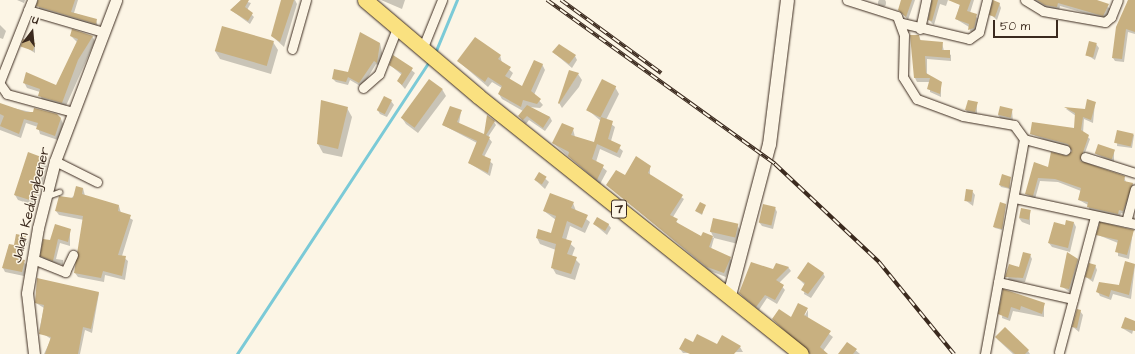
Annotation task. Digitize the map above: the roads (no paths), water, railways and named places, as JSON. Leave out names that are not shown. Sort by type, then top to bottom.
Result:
[{"type":"highway","name":"7","points":[[365,0],[397,28],[801,354]]},
{"type":"main road","points":[[729,295],[769,144],[787,0]]},
{"type":"street","points":[[32,0],[0,83],[7,94],[73,112]]},
{"type":"street","name":"Jalan Kedungbener","points":[[34,354],[27,293],[46,197],[55,161],[116,0]]},
{"type":"street","points":[[292,49],[306,0]]},
{"type":"street","points":[[429,53],[442,0]]},
{"type":"street","points":[[847,0],[868,2],[890,12],[902,23],[920,29],[972,38],[979,32],[987,0]]},
{"type":"street","points":[[920,29],[926,0]]},
{"type":"street","points":[[1025,0],[1042,11],[1105,22],[1111,17],[1118,0]]},
{"type":"street","points":[[28,10],[103,32]]},
{"type":"street","points":[[902,23],[903,77],[918,99],[962,116],[1014,125],[1024,138],[1066,150]]},
{"type":"street","points":[[363,88],[379,74],[397,28]]},
{"type":"street","points":[[985,354],[1024,138]]},
{"type":"street","points":[[1085,158],[1135,173]]},
{"type":"street","points":[[55,161],[97,182]]},
{"type":"street","points":[[1014,198],[1095,217],[1131,223],[1135,189]]},
{"type":"street","points":[[1059,352],[1095,217]]},
{"type":"street","points":[[33,259],[65,272],[74,255]]},
{"type":"street","points":[[998,282],[1073,299]]},
{"type":"lane","points":[[46,197],[58,192]]},
{"type":"waterway","points":[[435,53],[457,0]]},
{"type":"waterway","points":[[237,354],[429,62]]},
{"type":"railway","points":[[547,0],[775,164],[879,262],[954,354]]},
{"type":"railway","points":[[561,0],[661,73]]}]
